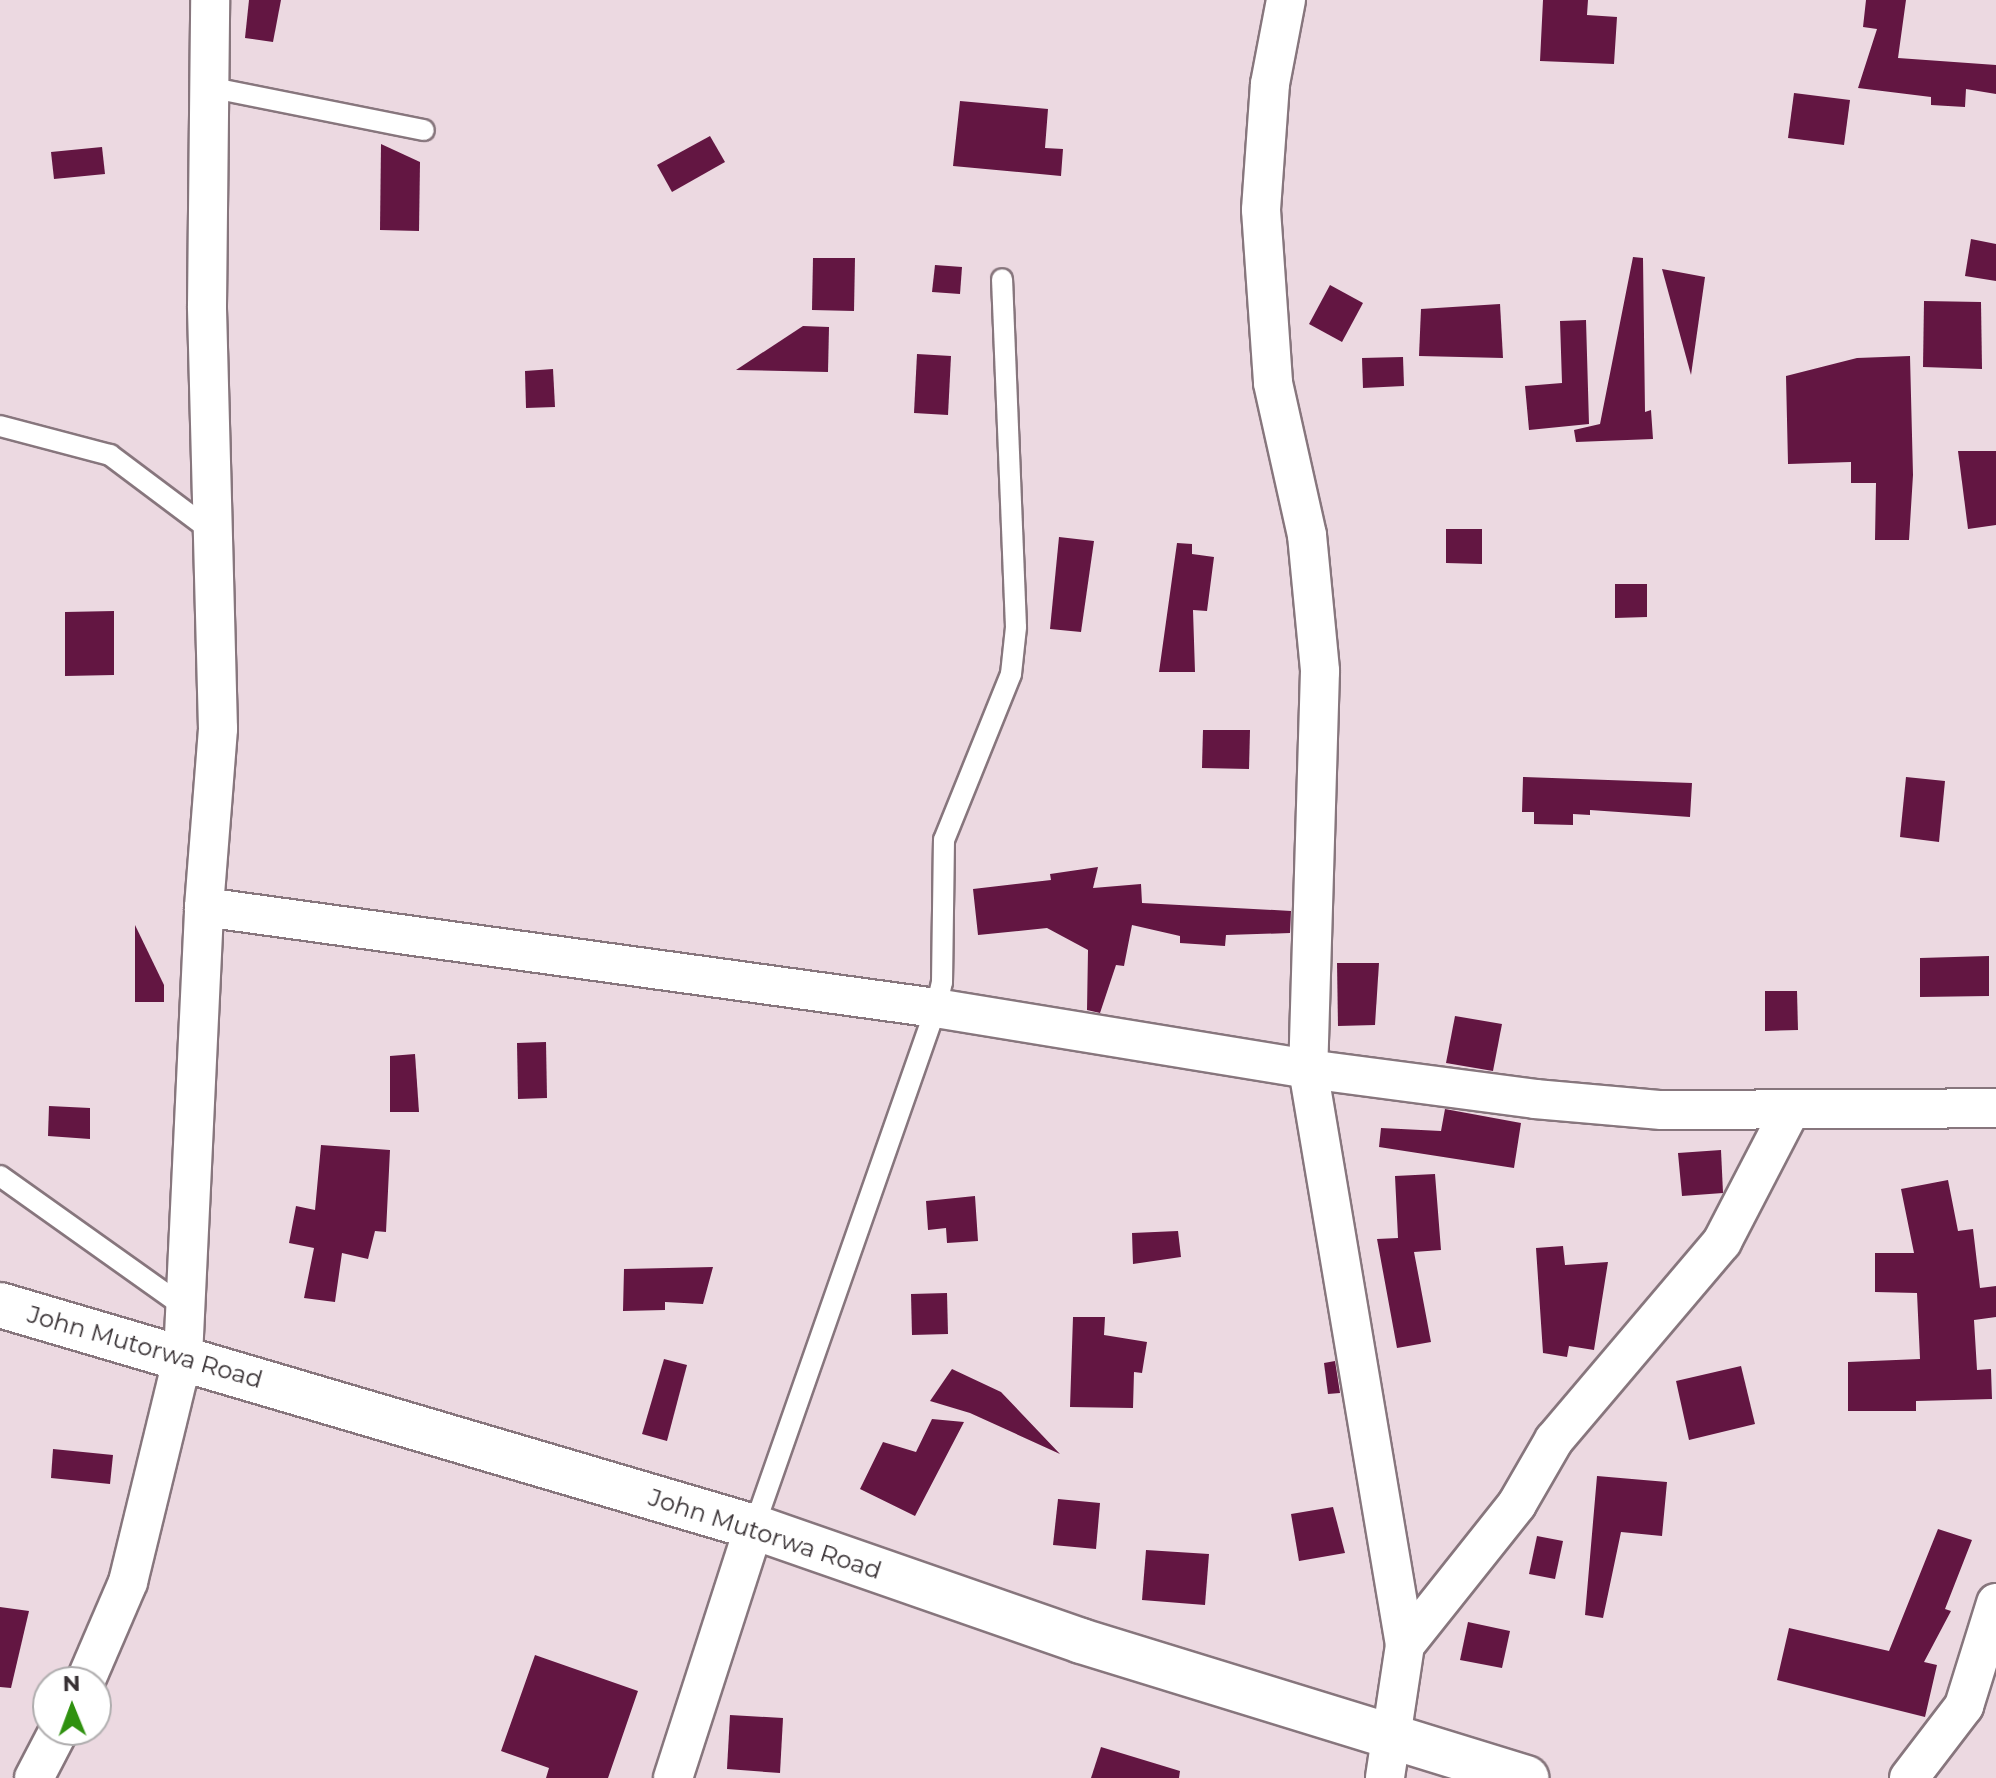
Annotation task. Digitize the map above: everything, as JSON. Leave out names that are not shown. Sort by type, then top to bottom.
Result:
[{"type":"street","points":[[92,1666],[128,1582],[183,1357],[204,907],[218,729],[216,535],[207,306],[210,0]]},
{"type":"street","points":[[1286,0],[1270,84],[1261,210],[1273,383],[1307,535],[1320,671],[1308,1069],[1405,1645],[1390,1757]]},
{"type":"street","points":[[204,907],[936,1008],[1308,1069],[1662,1110],[1996,1108]]},
{"type":"street","points":[[1405,1645],[1517,1504],[1554,1440],[1722,1242],[1790,1111]]},
{"type":"street","name":"John Mutorwa Road","points":[[0,1305],[754,1527],[1081,1641],[1390,1757],[1526,1778]]},
{"type":"street","points":[[673,1778],[754,1527]]},
{"type":"street","points":[[1909,1778],[1964,1706],[1996,1603]]},
{"type":"street","points":[[34,1778],[51,1746]]},
{"type":"lane","points":[[208,87],[424,130]]},
{"type":"lane","points":[[754,1527],[936,1008],[942,982],[944,840],[1005,700],[1015,642],[1002,279]]},
{"type":"lane","points":[[0,426],[110,455],[216,535]]},
{"type":"lane","points":[[0,1176],[186,1308]]},
{"type":"building","points":[[249,0],[281,0],[273,42],[245,38]]},
{"type":"building","points":[[1543,0],[1588,0],[1587,15],[1617,17],[1614,64],[1540,61]]},
{"type":"building","points":[[1866,0],[1906,0],[1898,58],[1996,65],[1996,94],[1966,89],[1965,107],[1931,105],[1931,97],[1858,88],[1877,29],[1863,27]]},
{"type":"building","points":[[1794,93],[1850,100],[1844,145],[1788,138]]},
{"type":"building","points":[[960,101],[1048,109],[1045,148],[1063,149],[1061,176],[953,166]]},
{"type":"building","points":[[710,136],[725,162],[672,192],[657,165]]},
{"type":"building","points":[[381,144],[420,162],[419,231],[380,230]]},
{"type":"building","points":[[102,147],[105,174],[54,179],[51,152]]},
{"type":"building","points":[[1971,239],[1996,244],[1996,281],[1965,276]]},
{"type":"building","points":[[1633,257],[1643,258],[1645,412],[1651,410],[1653,439],[1576,442],[1574,430],[1600,424]]},
{"type":"building","points":[[813,258],[855,258],[854,311],[812,310]]},
{"type":"building","points":[[935,265],[962,267],[960,294],[932,292]]},
{"type":"building","points":[[1662,269],[1705,277],[1691,375]]},
{"type":"building","points":[[1330,285],[1363,303],[1342,342],[1309,324]]},
{"type":"building","points":[[1924,301],[1981,302],[1982,369],[1923,367]]},
{"type":"building","points":[[1500,304],[1503,358],[1419,356],[1421,309]]},
{"type":"building","points":[[1586,320],[1589,424],[1529,430],[1525,386],[1562,383],[1560,321]]},
{"type":"building","points":[[803,326],[829,327],[828,372],[736,370]]},
{"type":"building","points":[[917,354],[951,356],[948,415],[914,413]]},
{"type":"building","points":[[1910,356],[1913,475],[1909,540],[1875,540],[1876,483],[1851,483],[1851,462],[1788,464],[1786,376],[1857,358]]},
{"type":"building","points":[[1403,357],[1404,386],[1363,388],[1362,358]]},
{"type":"building","points":[[553,369],[555,407],[526,408],[525,371]]},
{"type":"building","points":[[1958,451],[1996,451],[1996,525],[1968,529]]},
{"type":"building","points":[[1446,529],[1482,529],[1482,564],[1446,563]]},
{"type":"building","points":[[1059,537],[1094,541],[1081,632],[1050,629]]},
{"type":"building","points":[[1177,543],[1192,544],[1192,554],[1214,557],[1207,611],[1193,610],[1195,672],[1159,672]]},
{"type":"building","points":[[1615,584],[1647,584],[1647,617],[1615,618]]},
{"type":"building","points":[[114,611],[114,675],[65,676],[65,612]]},
{"type":"building","points":[[1203,730],[1250,730],[1249,769],[1202,768]]},
{"type":"building","points":[[1523,777],[1692,783],[1690,817],[1590,810],[1590,815],[1573,814],[1573,825],[1534,824],[1534,812],[1522,812]]},
{"type":"building","points":[[1906,777],[1945,781],[1939,842],[1900,837]]},
{"type":"building","points":[[1098,867],[1093,888],[1141,884],[1142,903],[1291,911],[1290,933],[1226,935],[1225,946],[1180,943],[1180,936],[1132,925],[1124,966],[1116,965],[1100,1013],[1087,1010],[1088,950],[1047,928],[978,935],[973,889],[1051,880],[1050,874]]},
{"type":"building","points":[[135,925],[164,985],[164,1002],[135,1002]]},
{"type":"building","points":[[1989,956],[1989,996],[1920,997],[1920,958]]},
{"type":"building","points":[[1337,963],[1379,963],[1375,1025],[1338,1026]]},
{"type":"building","points":[[1765,991],[1797,991],[1798,1030],[1765,1031]]},
{"type":"building","points":[[1455,1016],[1502,1024],[1493,1071],[1446,1063]]},
{"type":"building","points":[[546,1042],[547,1098],[518,1099],[517,1043]]},
{"type":"building","points":[[415,1054],[419,1112],[390,1112],[390,1056]]},
{"type":"building","points":[[49,1106],[90,1108],[90,1139],[48,1136]]},
{"type":"building","points":[[1445,1109],[1521,1123],[1514,1168],[1379,1147],[1381,1128],[1441,1131]]},
{"type":"building","points":[[321,1145],[390,1150],[386,1232],[375,1231],[368,1259],[342,1253],[335,1302],[304,1298],[314,1248],[289,1243],[296,1206],[315,1210]]},
{"type":"building","points":[[1721,1150],[1723,1193],[1682,1196],[1678,1153]]},
{"type":"building","points":[[1435,1174],[1441,1250],[1414,1252],[1431,1342],[1397,1348],[1377,1239],[1398,1238],[1395,1176]]},
{"type":"building","points":[[1948,1180],[1958,1231],[1973,1229],[1980,1288],[1996,1286],[1996,1317],[1974,1320],[1977,1370],[1991,1369],[1992,1399],[1916,1401],[1916,1411],[1848,1411],[1848,1362],[1920,1359],[1917,1293],[1875,1292],[1875,1253],[1914,1253],[1901,1189]]},
{"type":"building","points":[[975,1196],[978,1241],[947,1243],[946,1228],[928,1230],[926,1201]]},
{"type":"building","points":[[1178,1231],[1181,1257],[1133,1264],[1132,1233]]},
{"type":"building","points":[[1563,1246],[1565,1265],[1608,1262],[1594,1350],[1569,1346],[1567,1357],[1543,1353],[1536,1248]]},
{"type":"building","points":[[713,1267],[703,1304],[665,1302],[665,1310],[623,1311],[624,1269]]},
{"type":"building","points":[[947,1293],[948,1334],[912,1335],[911,1294]]},
{"type":"building","points":[[1073,1317],[1105,1317],[1104,1335],[1147,1342],[1142,1373],[1134,1372],[1133,1408],[1070,1407]]},
{"type":"building","points":[[664,1359],[687,1365],[667,1441],[642,1434]]},
{"type":"building","points":[[1335,1361],[1340,1393],[1328,1394],[1324,1363]]},
{"type":"building","points":[[1741,1366],[1755,1424],[1689,1440],[1676,1381]]},
{"type":"building","points":[[952,1369],[1001,1392],[1060,1454],[970,1413],[930,1401]]},
{"type":"building","points":[[932,1419],[964,1422],[915,1516],[860,1489],[883,1442],[916,1452]]},
{"type":"building","points":[[53,1449],[113,1455],[110,1484],[51,1478]]},
{"type":"building","points":[[1597,1476],[1667,1482],[1662,1536],[1621,1532],[1603,1618],[1585,1615]]},
{"type":"building","points":[[1058,1499],[1100,1503],[1096,1549],[1053,1545]]},
{"type":"building","points":[[1333,1507],[1345,1553],[1299,1561],[1291,1514]]},
{"type":"building","points":[[1938,1529],[1972,1540],[1945,1609],[1951,1611],[1924,1662],[1937,1665],[1925,1717],[1777,1680],[1789,1628],[1889,1651]]},
{"type":"building","points":[[1537,1536],[1563,1541],[1555,1579],[1529,1574]]},
{"type":"building","points":[[1146,1550],[1209,1554],[1205,1605],[1142,1600]]},
{"type":"building","points":[[0,1607],[29,1611],[11,1688],[0,1687]]},
{"type":"building","points":[[1468,1622],[1510,1631],[1502,1668],[1460,1660]]},
{"type":"building","points":[[535,1655],[638,1691],[608,1778],[546,1778],[549,1768],[501,1751]]},
{"type":"building","points":[[730,1715],[783,1718],[780,1773],[727,1769]]},
{"type":"building","points":[[1101,1747],[1180,1771],[1179,1778],[1091,1778]]}]
